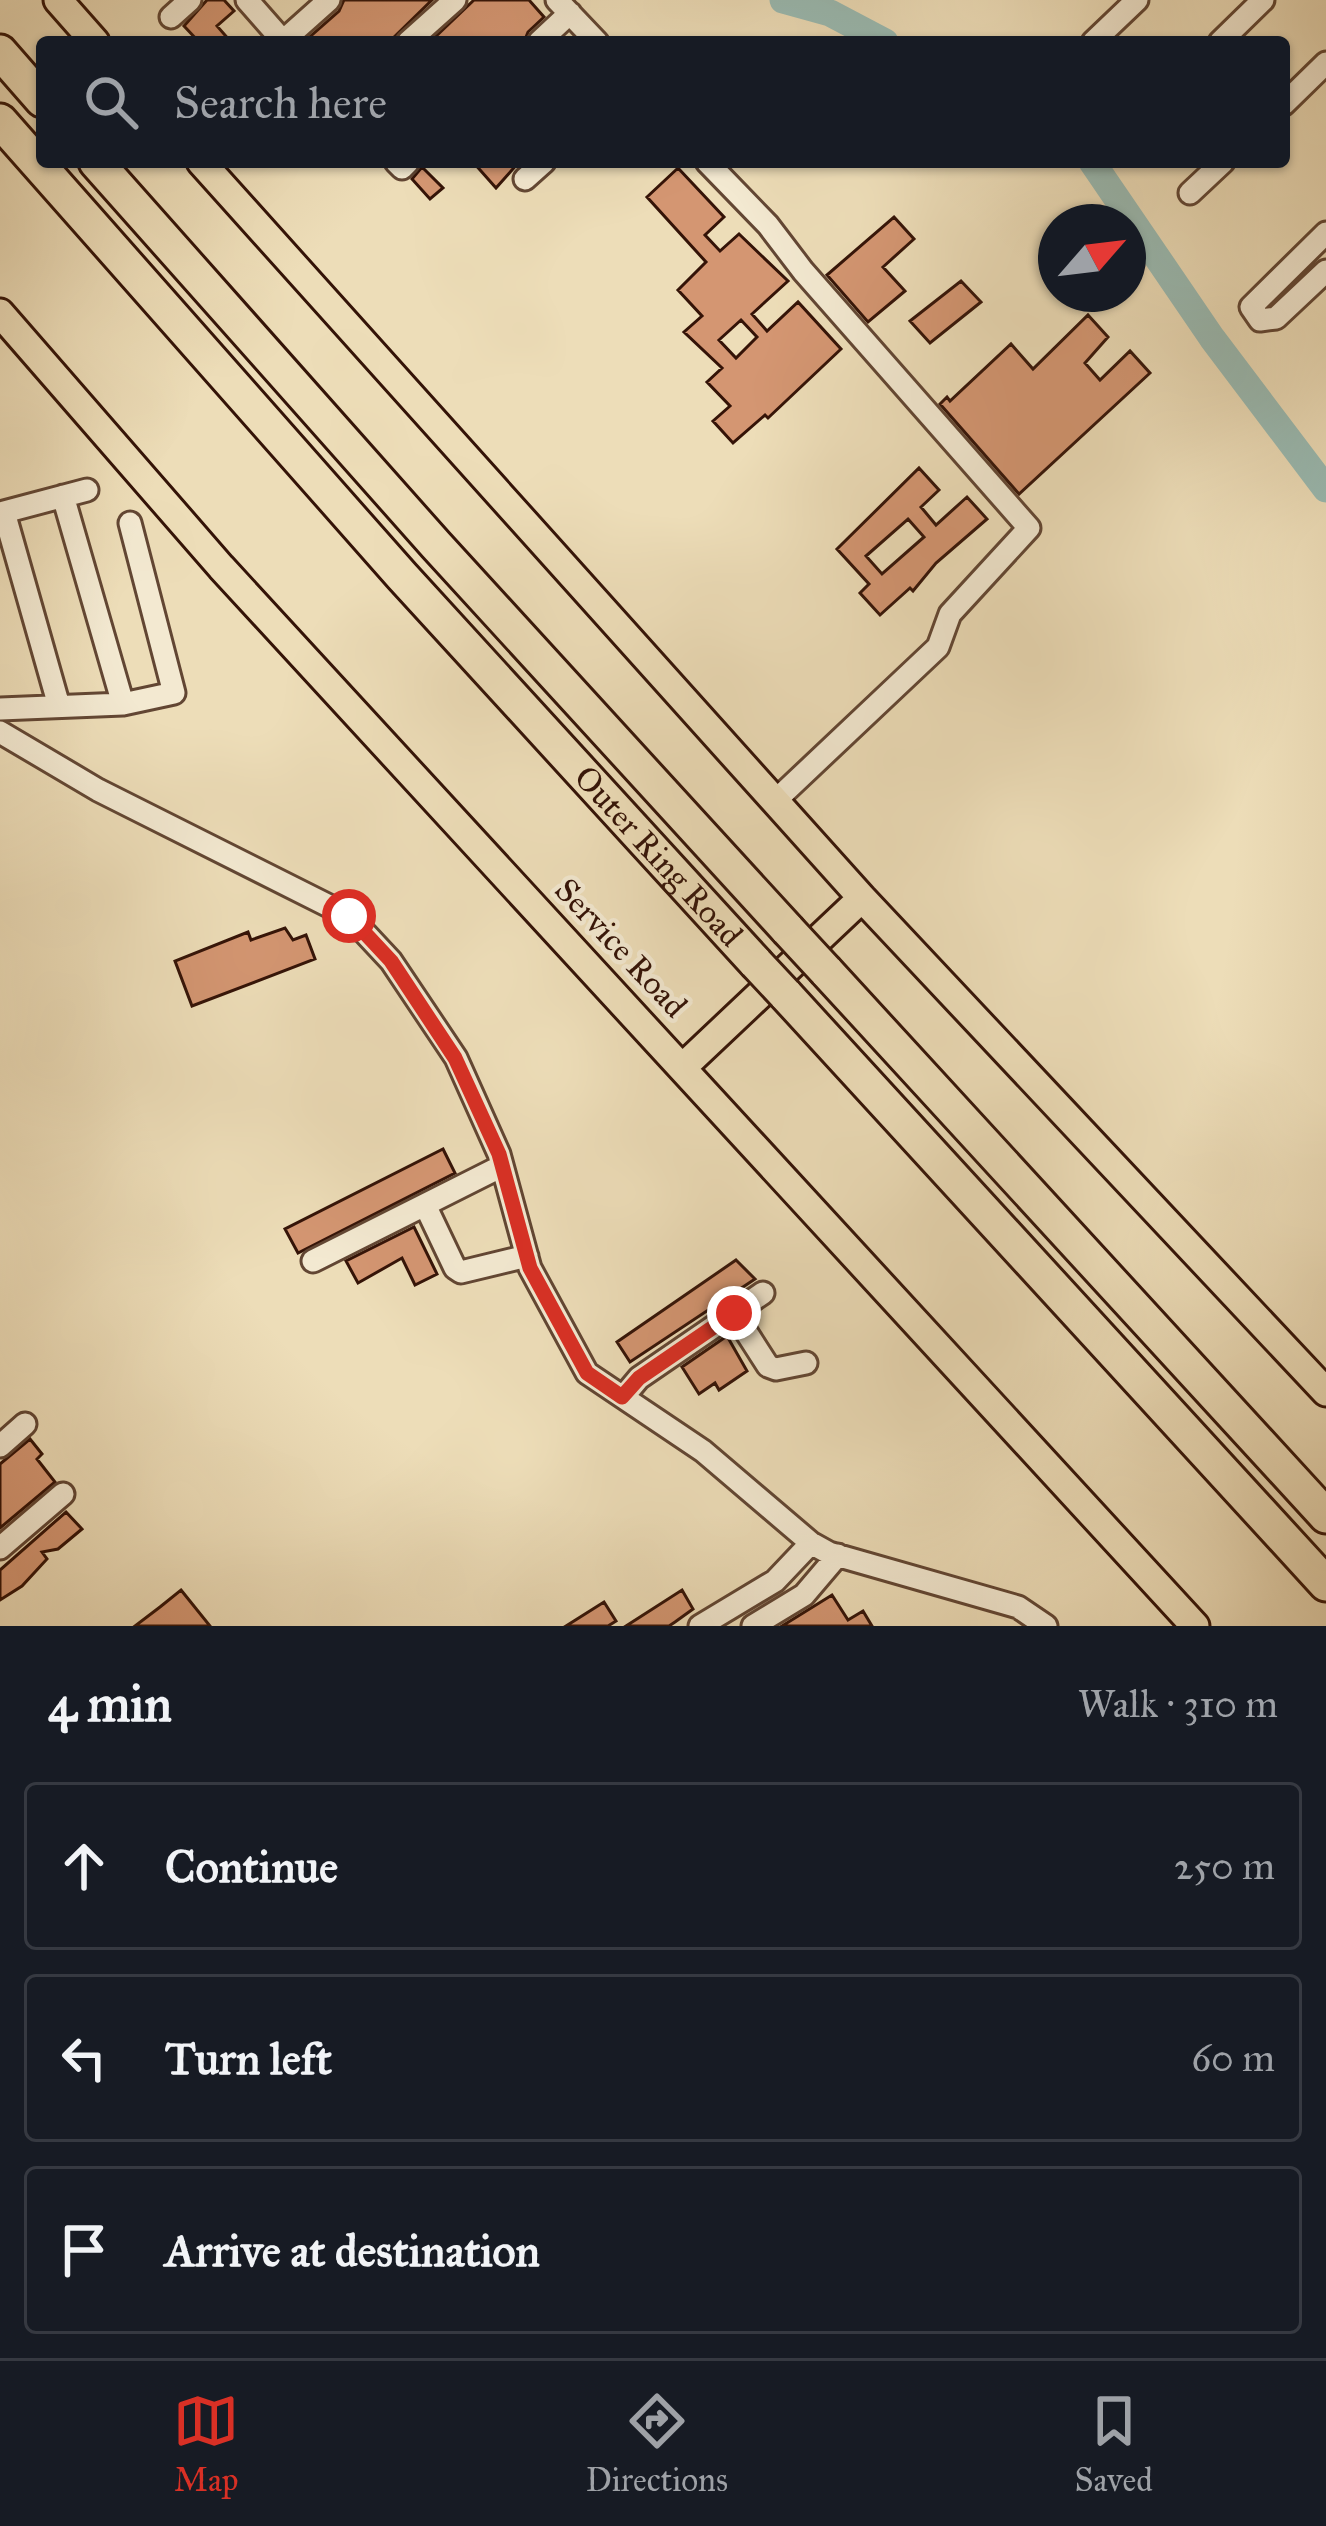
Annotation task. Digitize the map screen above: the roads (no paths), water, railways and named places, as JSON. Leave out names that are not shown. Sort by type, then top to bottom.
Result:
[{"type":"highway","points":[[0,52],[36,93]]},
{"type":"highway","name":"Outer Ring Road","points":[[0,121],[36,162]]},
{"type":"highway","name":"Outer Ring Road","points":[[42,168],[388,559],[1326,1584]]},
{"type":"highway","name":"Outer Ring Road","points":[[101,168],[406,512],[1326,1516]]},
{"type":"main road","points":[[58,0],[90,36]]},
{"type":"main road","points":[[206,168],[862,898],[1326,1392]]},
{"type":"main road","name":"Service Road","points":[[0,314],[221,567],[1195,1626]]},
{"type":"main road","points":[[682,1068],[862,898]]},
{"type":"street","points":[[171,17],[190,0]]},
{"type":"street","points":[[247,0],[278,36]]},
{"type":"street","points":[[290,36],[329,0]]},
{"type":"street","points":[[415,36],[455,0]]},
{"type":"street","points":[[1099,36],[1137,0]]},
{"type":"street","points":[[1226,36],[1263,0]]},
{"type":"street","points":[[543,36],[564,7],[591,36]]},
{"type":"street","points":[[1290,98],[1326,63]]},
{"type":"street","points":[[525,179],[537,168]]},
{"type":"street","points":[[713,168],[768,225],[1029,528],[950,614],[938,646],[775,801]]},
{"type":"street","points":[[1190,193],[1217,168]]},
{"type":"street","points":[[1326,233],[1251,307],[1259,320],[1276,318],[1326,272]]},
{"type":"street","points":[[59,706],[2,513],[88,490]]},
{"type":"street","points":[[64,496],[122,704]]},
{"type":"street","points":[[0,709],[122,704],[174,693],[130,523]]},
{"type":"street","points":[[0,732],[98,790],[349,916],[391,961],[455,1058],[502,1166],[527,1256],[587,1373],[703,1451],[812,1543],[838,1555],[1018,1607],[1046,1626]]},
{"type":"street","points":[[313,1262],[502,1166]]},
{"type":"street","points":[[425,1205],[461,1272],[527,1256]]},
{"type":"street","points":[[622,1397],[639,1378],[763,1293]]},
{"type":"street","points":[[734,1313],[768,1366],[776,1369],[806,1363]]},
{"type":"street","points":[[0,1446],[25,1424]]},
{"type":"street","points":[[0,1548],[63,1494]]},
{"type":"street","points":[[700,1626],[775,1581],[812,1543]]},
{"type":"street","points":[[753,1626],[804,1595],[838,1555]]},
{"type":"waterway","points":[[783,0],[830,13],[874,36]]},
{"type":"waterway","points":[[1096,168],[1212,338],[1326,489]]}]
